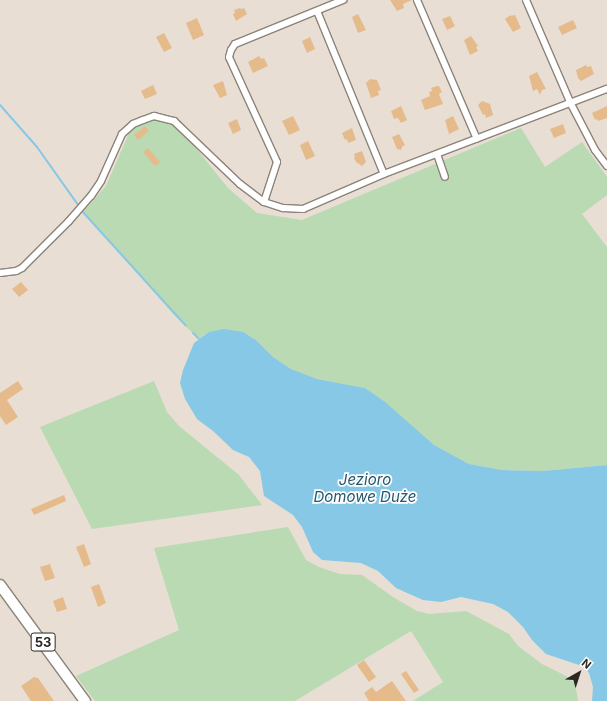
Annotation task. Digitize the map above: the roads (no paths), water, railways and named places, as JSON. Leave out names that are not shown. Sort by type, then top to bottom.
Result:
[{"type":"main road","name":"53","points":[[0,584],[84,701]]},
{"type":"main road","name":"53","points":[[0,596],[63,678],[84,701]]},
{"type":"street","points":[[264,202],[278,162],[229,57],[235,44],[343,0]]},
{"type":"street","points":[[417,0],[477,138]]},
{"type":"street","points":[[526,0],[571,104],[595,150],[607,166]]},
{"type":"street","points":[[317,11],[384,174]]},
{"type":"street","points":[[0,273],[16,271],[22,268],[64,227],[96,189],[122,134],[133,124],[154,116],[174,121],[240,184],[264,202],[283,208],[303,209],[384,174],[607,89]]},
{"type":"street","points":[[437,154],[445,177]]},
{"type":"water","name":"Jezioro Domowe Duże","points":[[224,329],[243,332],[257,341],[273,357],[291,369],[317,379],[365,388],[385,402],[434,445],[469,464],[502,470],[543,471],[607,465],[607,701],[592,701],[593,687],[589,673],[582,666],[546,654],[508,612],[493,604],[461,597],[441,602],[423,600],[396,588],[378,571],[361,563],[322,560],[313,552],[302,527],[293,515],[264,496],[260,471],[249,457],[233,450],[213,431],[197,419],[185,399],[180,383],[183,370],[194,343],[209,332]]},
{"type":"waterway","points":[[0,105],[37,147],[78,205]]},
{"type":"waterway","points":[[81,210],[186,326]]},
{"type":"waterway","points":[[193,333],[199,339]]}]
